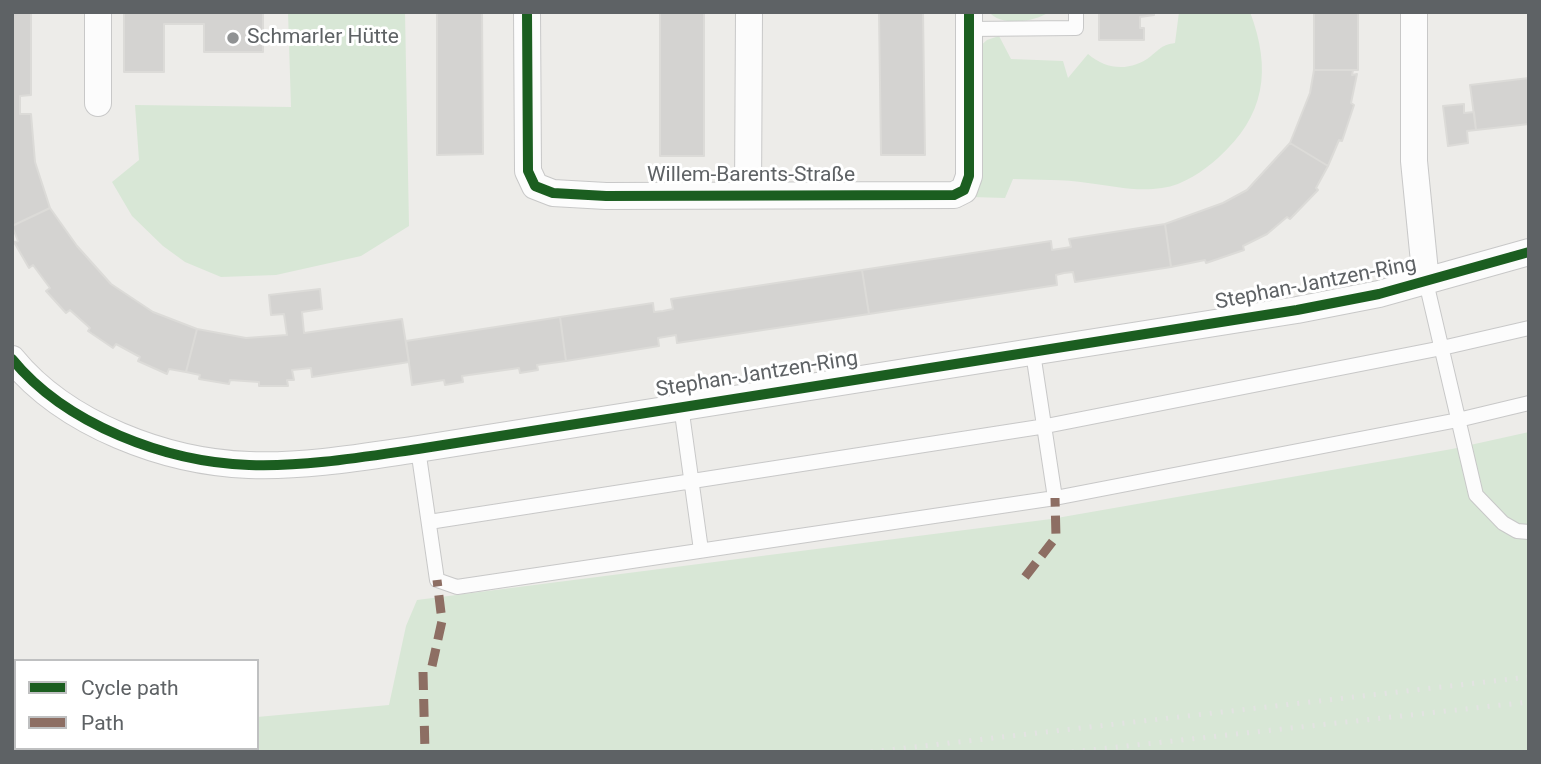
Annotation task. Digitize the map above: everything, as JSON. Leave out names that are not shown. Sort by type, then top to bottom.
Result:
[{"type":"street","points":[[98,12],[98,103]]},
{"type":"street","name":"Willem-Barents-Straße","points":[[527,12],[528,171],[535,186],[553,193],[606,196],[954,195],[964,190],[969,176],[969,21]]},
{"type":"street","name":"Willem-Barents-Straße","points":[[748,12],[748,194]]},
{"type":"street","name":"Stephan-Jantzen-Ring","points":[[1414,12],[1415,161],[1426,282]]},
{"type":"street","name":"Stephan-Jantzen-Ring","points":[[12,359],[55,399],[89,421],[129,439],[175,453],[249,465],[310,463],[405,451],[1297,310],[1379,294],[1529,252]]},
{"type":"lane","points":[[969,21],[1076,28],[1076,12]]},
{"type":"lane","points":[[1426,282],[1476,495],[1503,523],[1517,531],[1529,532]]},
{"type":"lane","points":[[429,522],[1046,426],[1442,348],[1529,328]]},
{"type":"lane","points":[[1033,352],[1055,498]]},
{"type":"lane","points":[[405,451],[429,522],[437,580],[457,587],[1055,498],[1458,420],[1529,403]]},
{"type":"lane","points":[[681,406],[701,550]]},
{"type":"green space","points":[[288,12],[405,12],[409,226],[361,256],[276,275],[221,277],[185,262],[163,246],[132,216],[112,182],[139,160],[135,105],[291,107]]},
{"type":"green space","points":[[989,12],[1049,12],[1027,20],[1010,21],[994,17]]},
{"type":"green space","points":[[1179,12],[1250,12],[1257,33],[1262,73],[1255,109],[1234,142],[1218,158],[1185,181],[1162,188],[1134,189],[1069,181],[1013,179],[1005,198],[972,197],[979,47],[987,40],[999,36],[1011,59],[1063,61],[1068,78],[1088,54],[1111,66],[1127,67],[1143,61],[1162,47],[1175,43]]},
{"type":"green space","points":[[1529,432],[1529,752],[12,752],[14,738],[14,750],[259,750],[259,717],[389,705],[406,626],[417,600],[1051,519],[1452,449]]},
{"type":"building","points":[[12,12],[31,12],[31,95],[20,96],[20,114],[31,114],[35,162],[50,208],[12,226]]},
{"type":"building","name":"Schmarler Hütte","points":[[124,12],[263,12],[263,52],[204,52],[204,24],[164,24],[164,72],[124,72]]},
{"type":"building","points":[[437,12],[482,12],[483,154],[437,155]]},
{"type":"building","points":[[660,12],[704,12],[704,156],[660,156]]},
{"type":"building","points":[[879,12],[923,12],[925,155],[881,155]]},
{"type":"building","points":[[1099,12],[1154,12],[1154,15],[1140,17],[1144,40],[1099,40]]},
{"type":"building","points":[[1314,12],[1358,12],[1358,70],[1314,70]]},
{"type":"building","points":[[1314,70],[1353,70],[1352,75],[1357,74],[1351,103],[1354,105],[1342,141],[1339,140],[1328,166],[1290,143],[1310,93]]},
{"type":"building","points":[[1529,78],[1529,124],[1476,130],[1470,85]]},
{"type":"building","points":[[1464,104],[1464,113],[1474,112],[1476,130],[1467,131],[1468,143],[1448,146],[1443,106]]},
{"type":"building","points":[[1290,143],[1328,166],[1316,188],[1318,190],[1290,219],[1287,217],[1267,234],[1243,246],[1244,250],[1206,263],[1205,260],[1171,267],[1165,224],[1223,203],[1247,190]]},
{"type":"building","points":[[50,208],[77,246],[111,284],[153,312],[197,329],[186,372],[169,369],[167,374],[138,361],[140,357],[116,344],[113,348],[88,331],[90,328],[70,310],[66,313],[46,291],[50,288],[33,265],[29,268],[14,242],[18,241],[12,226]]},
{"type":"building","points":[[1165,224],[1171,267],[1075,282],[1073,272],[1064,273],[1056,275],[1057,285],[869,314],[862,270],[1051,241],[1052,250],[1071,247],[1069,239]]},
{"type":"building","points":[[862,270],[869,314],[677,343],[676,335],[658,338],[659,346],[566,361],[560,317],[653,303],[654,312],[663,311],[673,309],[671,299]]},
{"type":"building","points":[[320,289],[322,309],[302,312],[304,333],[402,319],[409,362],[312,377],[311,368],[292,370],[294,380],[287,380],[288,386],[259,386],[259,382],[230,380],[229,384],[199,379],[200,375],[186,372],[197,329],[246,338],[287,335],[284,314],[271,315],[269,295]]},
{"type":"building","points":[[560,317],[566,361],[537,365],[538,370],[520,373],[519,368],[462,376],[463,382],[445,385],[444,380],[412,385],[406,341]]},
{"type":"railway","points":[[871,752],[1529,677]]},
{"type":"railway","points":[[1072,752],[1529,702]]},
{"type":"marked path","points":[[1025,577],[1056,537],[1055,498]]},
{"type":"marked path","points":[[432,666],[442,621],[437,580]]},
{"type":"marked path","points":[[423,672],[425,752]]},
{"type":"cycle path","points":[[527,12],[528,171],[535,186],[553,193],[606,196],[954,195],[964,190],[969,176],[969,12]]},
{"type":"cycle path","points":[[12,359],[60,403],[89,421],[152,448],[217,462],[249,465],[334,461],[1297,310],[1379,294],[1529,252]]},
{"type":"place","name":"Schmarler Hütte","points":[[233,38]]}]
